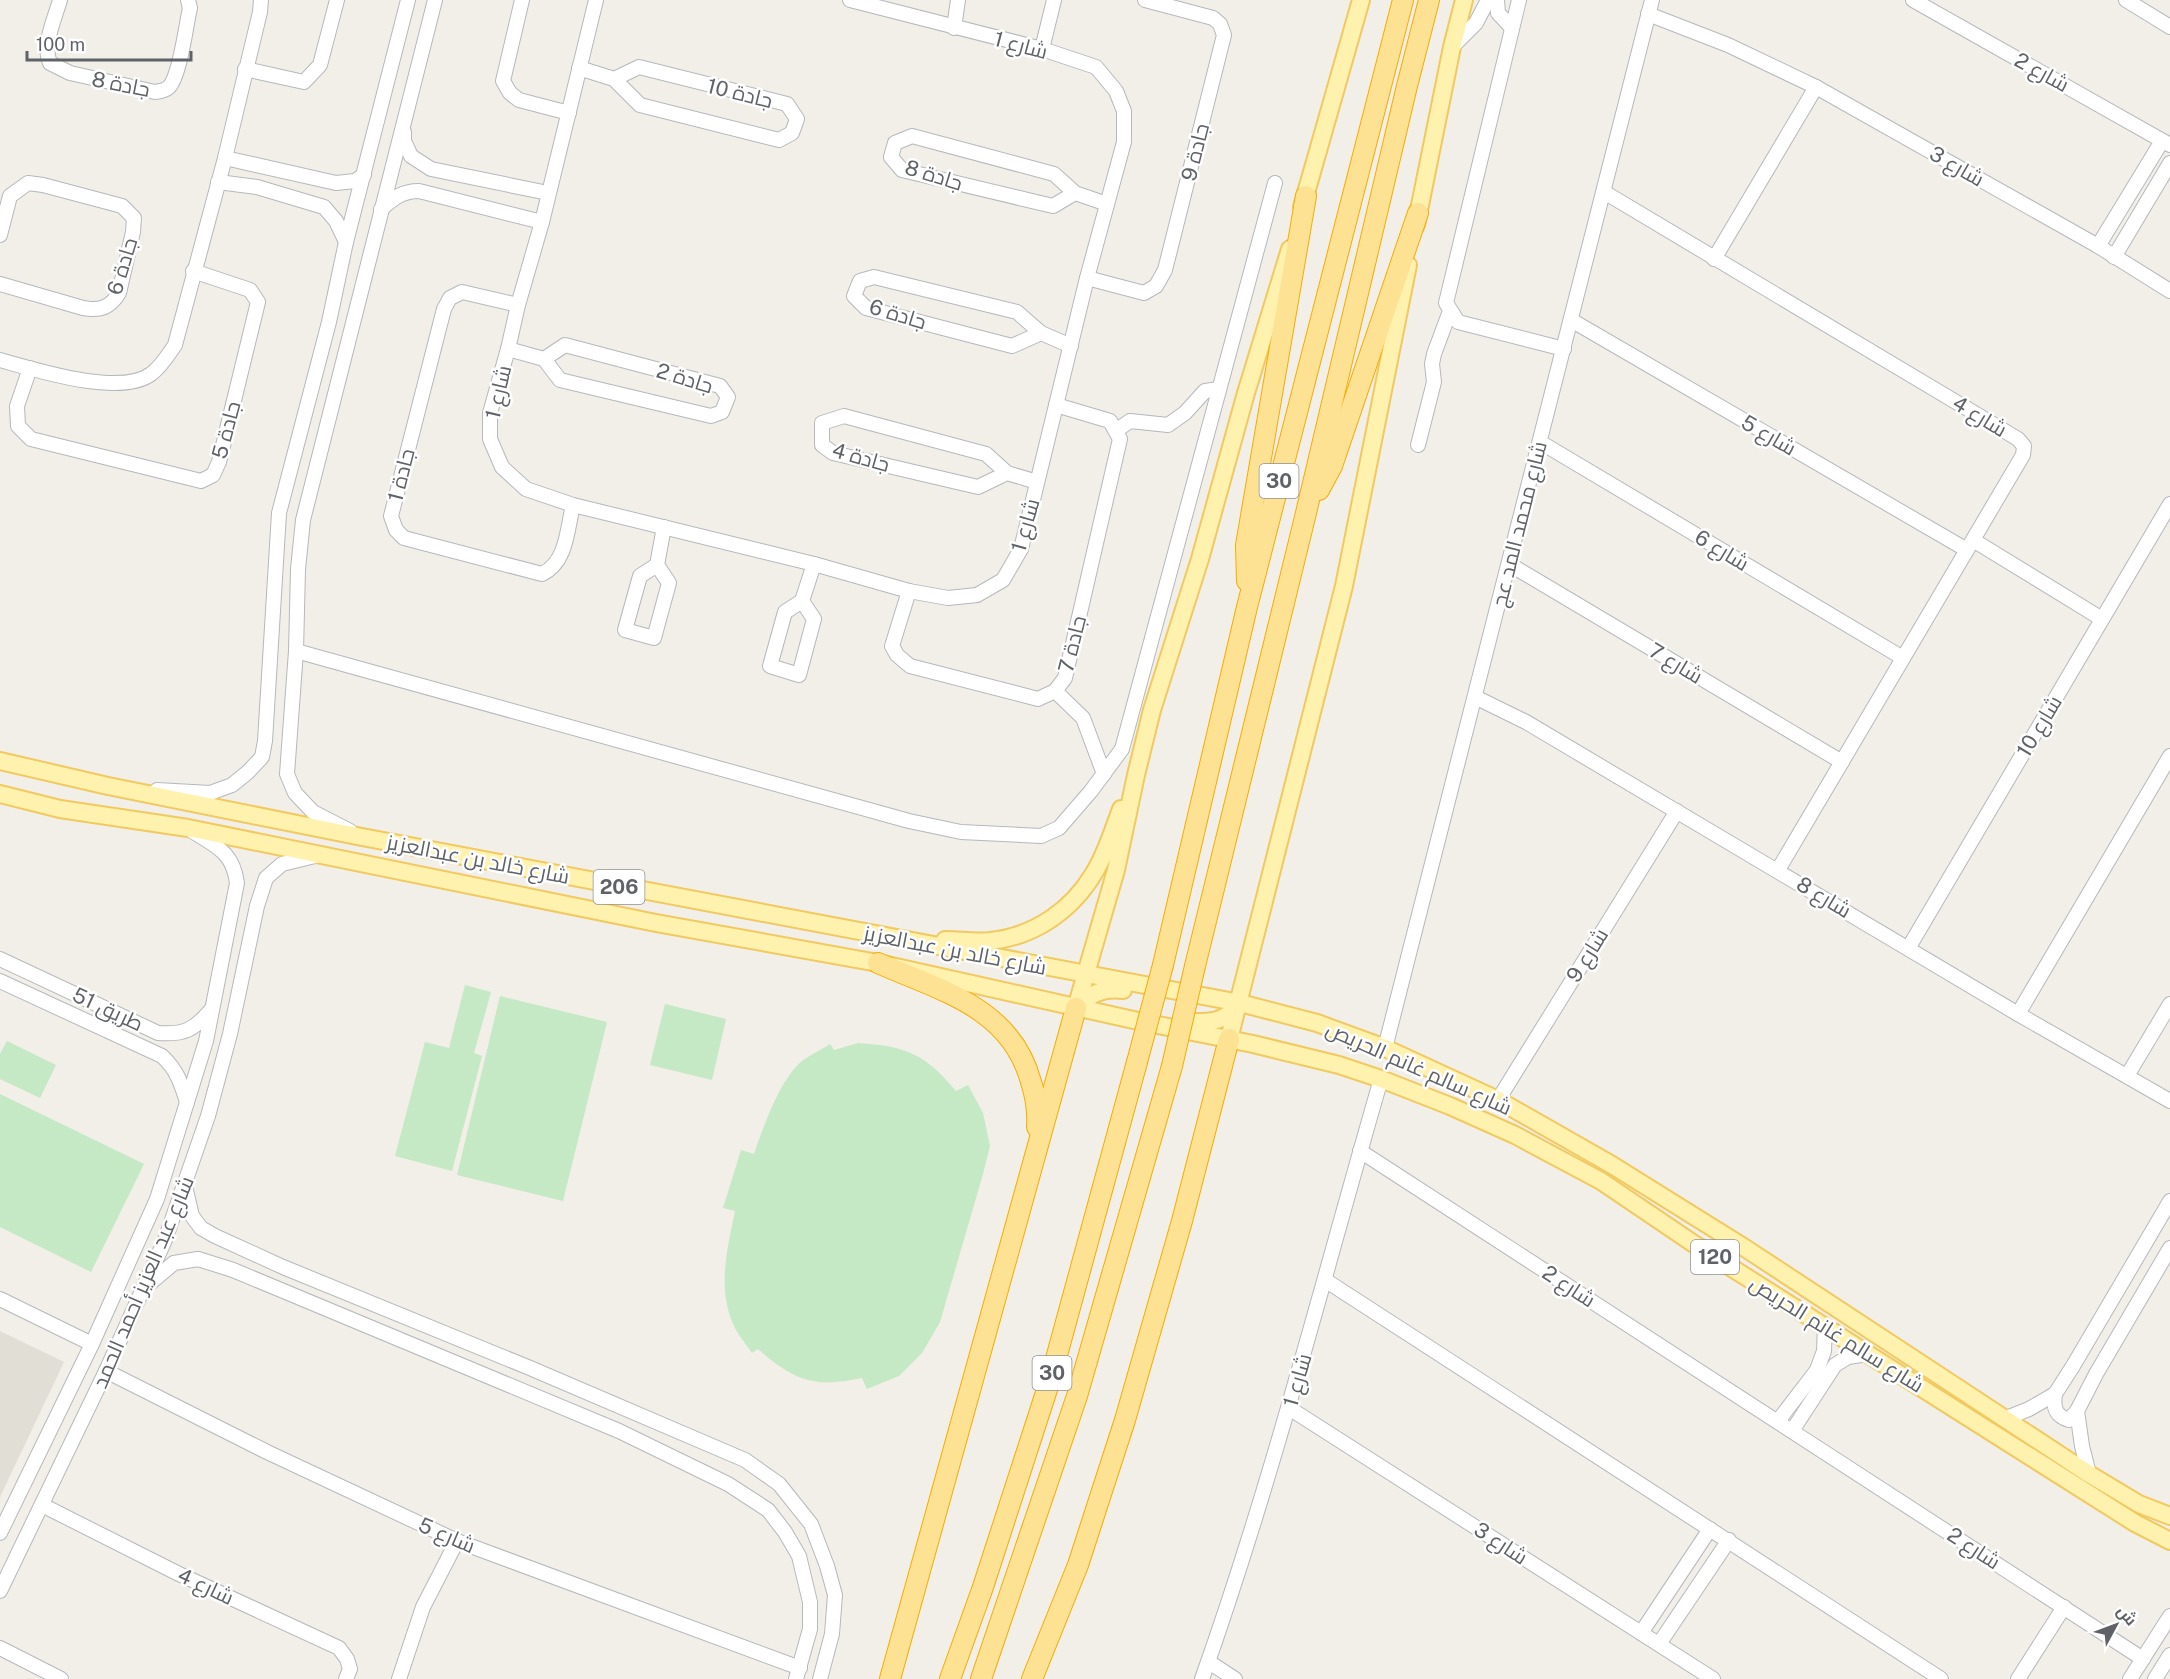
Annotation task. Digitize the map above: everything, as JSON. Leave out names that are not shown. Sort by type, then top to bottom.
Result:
[{"type":"highway","name":"30","points":[[950,1679],[983,1587],[1051,1377],[1137,1062],[1163,965],[1247,607],[1402,0]]},
{"type":"highway","name":"30","points":[[981,1679],[1077,1396],[1172,1066],[1429,0]]},
{"type":"highway","points":[[1247,607],[1246,545],[1306,196]]},
{"type":"highway","points":[[1306,513],[1332,466],[1418,213]]},
{"type":"highway","points":[[878,963],[979,1009],[996,1021],[1010,1036],[1021,1052],[1037,1104],[1034,1163]]},
{"type":"highway","points":[[890,1679],[1076,1008]]},
{"type":"highway","points":[[1032,1679],[1078,1564],[1125,1420],[1182,1221],[1230,1039]]},
{"type":"main road","points":[[1076,1008],[1116,870],[1152,710],[1200,559],[1361,0]]},
{"type":"main road","points":[[1230,1039],[1344,586],[1418,213],[1452,47],[1464,0]]},
{"type":"main road","name":"شارع خالد بن عبدالعزيز","points":[[0,761],[108,786],[362,837],[1239,1003]]},
{"type":"main road","points":[[889,938],[990,941],[1012,937],[1038,928],[1076,899],[1095,871],[1136,775]]},
{"type":"main road","name":"شارع خالد بن عبدالعزيز","points":[[0,794],[60,809],[188,828],[656,923],[878,963],[1076,1008],[1230,1039]]},
{"type":"main road","points":[[656,923],[663,920],[668,913],[665,898],[658,894]]},
{"type":"main road","points":[[1076,1008],[1086,998],[1104,990],[1200,997]]},
{"type":"main road","points":[[1137,1021],[1208,1022],[1232,1014],[1239,1003]]},
{"type":"main road","name":"شارع سالم غانم الحريص","points":[[1239,1003],[1317,1023],[1385,1048],[1497,1100],[1612,1165],[1708,1225],[2089,1474],[2139,1504],[2170,1516]]},
{"type":"main road","name":"شارع سالم غانم الحريص","points":[[1230,1039],[1339,1065],[1382,1079],[1450,1106],[1515,1136],[1601,1181],[1694,1244],[2135,1523],[2170,1541]]},
{"type":"main road","points":[[1694,1244],[1692,1234],[1694,1230],[1702,1224],[1708,1225]]},
{"type":"street","name":"جادة 8","points":[[60,0],[48,45],[47,57],[50,63],[70,73],[155,92],[164,91],[170,86],[177,70],[190,8],[188,0]]},
{"type":"street","points":[[0,360],[66,378],[128,384],[150,375],[163,362],[175,345],[225,158],[261,0]]},
{"type":"street","points":[[245,69],[304,82],[320,65],[337,0]]},
{"type":"street","points":[[108,786],[210,794],[232,785],[262,757],[265,741],[279,513],[321,354],[346,242],[408,0]]},
{"type":"street","points":[[362,837],[313,812],[295,793],[287,774],[296,651],[298,569],[303,520],[435,0]]},
{"type":"street","points":[[522,0],[503,81],[510,93],[519,100],[569,113]]},
{"type":"street","name":"شارع 1","points":[[596,0],[542,222],[490,413],[490,439],[502,467],[526,489],[573,505],[814,564],[909,591],[948,598],[976,595],[1003,580],[1021,549],[1124,142],[1124,111],[1116,91],[1096,67],[1042,50],[850,0]]},
{"type":"street","points":[[954,28],[958,0]]},
{"type":"street","points":[[1042,50],[1054,0]]},
{"type":"street","name":"جادة 9","points":[[1088,278],[1144,293],[1156,286],[1165,270],[1224,35],[1220,24],[1213,18],[1145,0]]},
{"type":"street","points":[[1452,47],[1476,23],[1488,0]]},
{"type":"street","points":[[1497,0],[1498,13],[1512,28]]},
{"type":"street","points":[[1519,0],[1446,303],[1458,322],[1563,349]]},
{"type":"street","name":"شارع 2","points":[[1913,0],[2166,143]]},
{"type":"street","points":[[2126,0],[2170,27]]},
{"type":"street","name":"شارع 3","points":[[1650,7],[1816,87],[2098,246],[2170,291]]},
{"type":"street","name":"شارع محمد المد عج","points":[[1385,1048],[1650,7]]},
{"type":"street","name":"جادة 10","points":[[579,68],[614,79],[640,105],[779,140],[792,133],[797,119],[787,104],[639,67],[614,79]]},
{"type":"street","points":[[1714,259],[1816,87]]},
{"type":"street","points":[[404,125],[404,141],[411,156],[431,169],[548,193]]},
{"type":"street","name":"جادة 8","points":[[1075,193],[1053,206],[902,170],[891,157],[895,143],[912,136],[1054,174],[1075,193],[1107,204]]},
{"type":"street","points":[[2098,246],[2166,143]]},
{"type":"street","points":[[225,158],[336,183],[355,181],[364,175]]},
{"type":"street","points":[[2114,257],[2170,163]]},
{"type":"street","points":[[218,182],[256,187],[324,207],[336,221],[346,242]]},
{"type":"street","name":"جادة 6","points":[[0,235],[10,196],[28,183],[122,206],[134,218],[133,232],[118,293],[114,302],[106,308],[96,310],[83,308],[0,284]]},
{"type":"street","points":[[296,651],[898,818],[961,832],[1041,836],[1059,828],[1104,774],[1122,748],[1275,183]]},
{"type":"street","points":[[381,209],[397,195],[408,191],[420,191],[542,222]]},
{"type":"street","name":"شارع 4","points":[[1604,192],[2021,440],[2024,446],[2023,455],[1778,870]]},
{"type":"street","name":"جادة 5","points":[[30,368],[17,406],[18,426],[31,439],[201,481],[213,475],[219,462],[258,302],[250,290],[193,271]]},
{"type":"street","name":"جادة 6","points":[[1041,333],[1012,346],[866,309],[854,296],[860,281],[874,277],[1017,312],[1041,333],[1071,346]]},
{"type":"street","name":"جادة 1","points":[[518,306],[462,292],[450,298],[444,309],[391,516],[396,530],[404,538],[542,574],[551,570],[560,559],[573,505]]},
{"type":"street","points":[[1418,445],[1434,382],[1432,364],[1434,354],[1450,311]]},
{"type":"street","name":"شارع 5","points":[[1571,320],[2102,620]]},
{"type":"street","name":"جادة 2","points":[[565,345],[720,386],[728,398],[722,412],[711,416],[560,381],[544,358],[565,345]]},
{"type":"street","points":[[508,349],[544,358]]},
{"type":"street","points":[[321,354],[321,371],[328,378],[336,374],[345,360]]},
{"type":"street","points":[[1056,405],[1110,421],[1117,430],[1130,421],[1168,425],[1185,413],[1205,391],[1219,389]]},
{"type":"street","points":[[309,401],[319,396],[326,399],[332,408]]},
{"type":"street","name":"جادة 4","points":[[1007,473],[978,487],[833,453],[822,445],[822,423],[844,416],[986,454],[1007,473],[1037,482]]},
{"type":"street","name":"جادة 7","points":[[909,591],[892,646],[897,655],[910,666],[1038,699],[1055,691],[1065,678],[1120,439],[1117,430]]},
{"type":"street","name":"شارع 6","points":[[1540,442],[1903,658]]},
{"type":"street","name":"شارع 10","points":[[1909,947],[2170,504]]},
{"type":"street","points":[[657,565],[640,576],[625,630],[654,638],[669,583],[657,565],[664,527]]},
{"type":"street","points":[[802,601],[814,619],[799,675],[770,666],[785,612],[802,601],[814,564]]},
{"type":"street","name":"شارع 7","points":[[1509,564],[1842,762]]},
{"type":"street","points":[[1055,691],[1083,718],[1104,774]]},
{"type":"street","name":"شارع 8","points":[[1475,697],[1519,718],[1909,947],[2018,1014],[2170,1101]]},
{"type":"street","points":[[265,741],[267,751],[275,759],[281,757],[289,747]]},
{"type":"street","points":[[2018,1014],[2170,756]]},
{"type":"street","name":"شارع 9","points":[[1497,1100],[1677,811]]},
{"type":"street","name":"شارع عبد العزيز أحمد الحمد","points":[[0,1533],[92,1344],[157,1199],[206,1041],[237,883],[235,867],[223,850],[188,828]]},
{"type":"street","name":"شارع عبد العزيز أحمد الحمد","points":[[0,1591],[7,1565],[42,1505],[165,1240],[211,1106],[257,906],[266,878],[282,864],[321,854]]},
{"type":"street","points":[[230,917],[234,912],[245,910],[250,912],[254,923]]},
{"type":"street","name":"طريق 51","points":[[0,959],[158,1033],[177,1035],[188,1030],[201,1021],[212,1008]]},
{"type":"street","name":"طريق 51","points":[[0,981],[154,1051],[172,1065],[180,1078],[187,1103]]},
{"type":"street","points":[[2127,1076],[2170,1004]]},
{"type":"street","points":[[110,1031],[114,1022],[114,1012]]},
{"type":"street","name":"شارع 1","points":[[1202,1679],[1241,1566],[1289,1408],[1382,1079]]},
{"type":"street","name":"شارع 2","points":[[1360,1151],[2143,1659]]},
{"type":"street","points":[[185,1186],[192,1216],[201,1228],[283,1267],[746,1460],[779,1484],[811,1524],[835,1595],[832,1634],[820,1679]]},
{"type":"street","points":[[2170,1201],[2055,1394],[2053,1405],[2056,1413],[2063,1419],[2072,1419],[2077,1412],[2096,1374],[2170,1248]]},
{"type":"street","points":[[144,1288],[174,1263],[198,1259],[275,1287],[620,1431],[728,1484],[768,1510],[785,1532],[799,1556],[810,1602],[810,1629],[798,1673]]},
{"type":"street","points":[[275,1287],[276,1276],[283,1267]]},
{"type":"street","points":[[1325,1280],[1941,1679]]},
{"type":"street","points":[[0,1299],[92,1344]]},
{"type":"street","points":[[1778,1422],[1816,1370],[1824,1351],[1825,1326]]},
{"type":"street","points":[[1792,1431],[1835,1365],[1848,1357],[1868,1354]]},
{"type":"street","name":"شارع 5","points":[[106,1371],[267,1452],[457,1540],[798,1673]]},
{"type":"street","points":[[2004,1419],[2030,1409],[2055,1394]]},
{"type":"street","points":[[598,1422],[606,1401]]},
{"type":"street","name":"شارع 3","points":[[1289,1408],[1713,1679]]},
{"type":"street","points":[[620,1431],[622,1420],[629,1410]]},
{"type":"street","points":[[2077,1412],[2089,1474]]},
{"type":"street","name":"شارع 4","points":[[42,1505],[179,1574],[339,1648],[347,1659],[350,1669],[346,1679]]},
{"type":"street","points":[[1641,1633],[1710,1529]]},
{"type":"street","points":[[402,1676],[423,1607],[457,1540]]},
{"type":"street","points":[[1659,1644],[1729,1540]]},
{"type":"street","points":[[2018,1679],[2064,1607]]},
{"type":"street","points":[[2130,1679],[2170,1616]]},
{"type":"street","points":[[0,1648],[61,1679]]},
{"type":"street","points":[[2155,1679],[2170,1655]]},
{"type":"street","points":[[1209,1662],[1235,1679]]},
{"type":"shaded area","points":[[0,1331],[64,1362],[0,1497]]},
{"type":"green space","points":[[465,985],[491,992],[474,1053],[482,1056],[452,1171],[395,1156],[425,1042],[449,1048]]},
{"type":"green space","points":[[500,996],[607,1022],[563,1201],[457,1175]]},
{"type":"green space","points":[[665,1004],[726,1019],[712,1080],[650,1065]]},
{"type":"green space","points":[[7,1041],[56,1065],[40,1098],[0,1079],[0,1054]]},
{"type":"green space","points":[[858,1043],[875,1044],[913,1054],[934,1068],[956,1091],[968,1085],[983,1113],[990,1146],[940,1322],[922,1353],[899,1376],[867,1389],[862,1378],[818,1382],[795,1375],[758,1349],[752,1353],[736,1330],[730,1316],[725,1286],[727,1256],[735,1211],[723,1208],[741,1150],[754,1154],[767,1118],[786,1079],[802,1061],[830,1044],[834,1050]]},
{"type":"green space","points":[[0,1094],[144,1164],[91,1272],[0,1227]]}]
